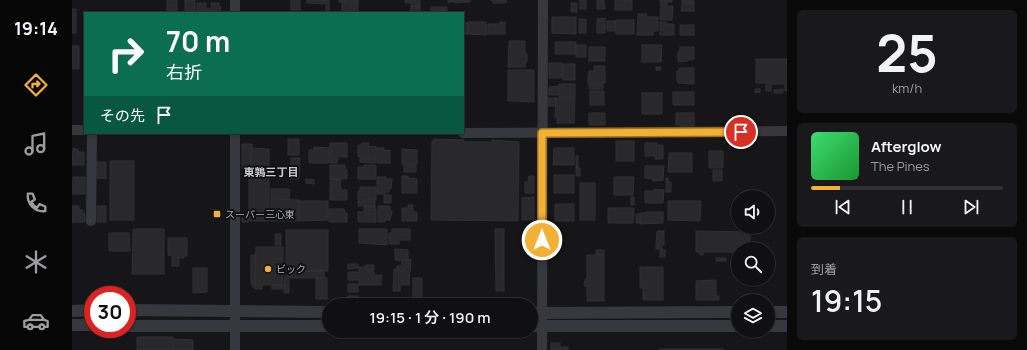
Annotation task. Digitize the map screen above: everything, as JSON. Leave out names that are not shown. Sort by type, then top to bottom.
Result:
[{"type":"street","points":[[235,0],[235,12]]},
{"type":"street","points":[[536,298],[542,133],[543,0]]},
{"type":"street","points":[[72,130],[84,130]]},
{"type":"street","points":[[464,133],[787,131]]},
{"type":"street","points":[[91,221],[92,134]]},
{"type":"street","points":[[235,134],[235,350]]},
{"type":"street","points":[[72,311],[84,310]]},
{"type":"street","points":[[136,310],[322,312]]},
{"type":"street","points":[[538,312],[731,312]]},
{"type":"street","points":[[775,312],[787,312]]},
{"type":"street","points":[[72,325],[84,325]]},
{"type":"street","points":[[136,326],[322,326]]},
{"type":"street","points":[[538,326],[731,326]]},
{"type":"street","points":[[775,326],[787,326]]},
{"type":"street","points":[[538,334],[542,350]]},
{"type":"building","points":[[167,0],[177,0],[177,11],[167,11]]},
{"type":"building","points":[[185,0],[195,0],[195,11],[185,12]]},
{"type":"building","points":[[291,0],[300,0],[300,10],[291,10]]},
{"type":"building","points":[[307,0],[329,0],[329,4],[307,3]]},
{"type":"building","points":[[339,0],[345,0],[346,2],[339,2]]},
{"type":"building","points":[[345,0],[358,0],[358,12],[342,12],[342,2],[346,2]]},
{"type":"building","points":[[405,0],[420,0],[420,6],[411,6],[411,3],[405,3]]},
{"type":"building","points":[[448,0],[470,0],[470,2],[454,3],[455,2],[448,2]]},
{"type":"building","points":[[493,0],[506,0],[506,3],[493,3]]},
{"type":"building","points":[[580,0],[586,0],[586,9],[580,9]]},
{"type":"building","points":[[597,0],[604,0],[605,9],[597,9]]},
{"type":"building","points":[[615,0],[632,0],[632,10],[615,10]]},
{"type":"building","points":[[660,0],[672,0],[672,2],[660,2]]},
{"type":"building","points":[[682,0],[694,0],[694,3],[682,3]]},
{"type":"building","points":[[197,3],[206,3],[206,9],[211,9],[211,3],[219,3],[219,7],[221,7],[220,12],[197,12]]},
{"type":"building","points":[[571,3],[577,3],[577,12],[571,12]]},
{"type":"building","points":[[661,3],[667,3],[667,6],[673,6],[672,20],[660,20]]},
{"type":"building","points":[[682,3],[694,3],[694,11],[681,11]]},
{"type":"building","points":[[326,5],[329,5],[329,11],[326,11]]},
{"type":"building","points":[[411,6],[420,6],[420,12],[411,12]]},
{"type":"building","points":[[431,7],[447,7],[447,11],[431,11]]},
{"type":"building","points":[[72,9],[76,9],[76,33],[72,33]]},
{"type":"building","points":[[638,14],[647,14],[646,17],[658,17],[658,31],[653,31],[653,35],[637,35]]},
{"type":"building","points":[[552,17],[576,17],[576,34],[552,33]]},
{"type":"building","points":[[605,18],[605,33],[597,33],[597,19]]},
{"type":"building","points":[[579,19],[586,19],[586,33],[579,33]]},
{"type":"building","points":[[615,20],[634,20],[634,34],[616,34]]},
{"type":"building","points":[[607,21],[615,21],[616,31],[607,31]]},
{"type":"building","points":[[468,22],[486,22],[487,35],[468,34]]},
{"type":"building","points":[[500,22],[505,22],[505,34],[488,34],[488,24],[500,24]]},
{"type":"building","points":[[660,22],[674,24],[674,35],[660,35]]},
{"type":"building","points":[[464,23],[468,23],[468,34],[464,34]]},
{"type":"building","points":[[680,25],[694,25],[694,35],[680,35]]},
{"type":"building","points":[[509,41],[525,41],[525,54],[527,54],[527,62],[525,62],[525,67],[508,67]]},
{"type":"building","points":[[555,42],[576,42],[575,54],[555,54]]},
{"type":"building","points":[[576,45],[586,45],[586,57],[576,57]]},
{"type":"building","points":[[642,45],[662,45],[661,62],[642,62]]},
{"type":"building","points":[[72,46],[79,46],[79,69],[72,69]]},
{"type":"building","points":[[589,47],[605,47],[605,61],[589,61]]},
{"type":"building","points":[[680,47],[694,47],[694,59],[678,62],[678,51],[680,50]]},
{"type":"building","points":[[756,59],[787,59],[787,91],[785,91],[785,84],[771,84],[771,91],[766,91],[766,83],[756,83]]},
{"type":"building","points":[[549,63],[563,63],[562,78],[549,78]]},
{"type":"building","points":[[563,64],[575,64],[575,80],[563,80]]},
{"type":"building","points":[[594,66],[605,66],[605,83],[588,83],[589,71],[594,71]]},
{"type":"building","points":[[656,67],[661,67],[661,70],[656,70]]},
{"type":"building","points":[[679,68],[694,68],[694,84],[678,83],[677,71],[679,71]]},
{"type":"building","points":[[508,70],[534,70],[534,102],[508,101]]},
{"type":"building","points":[[559,84],[575,84],[575,97],[559,97]]},
{"type":"building","points":[[589,84],[603,84],[603,89],[589,89]]},
{"type":"building","points":[[558,86],[558,95],[549,95],[549,87]]},
{"type":"building","points":[[755,89],[760,89],[760,92],[755,93]]},
{"type":"building","points":[[783,89],[783,93],[774,93],[774,90]]},
{"type":"building","points":[[590,91],[604,91],[604,105],[590,105]]},
{"type":"building","points":[[673,92],[694,92],[694,105],[673,105]]},
{"type":"building","points":[[642,93],[662,93],[662,114],[642,114]]},
{"type":"building","points":[[548,98],[556,98],[556,106],[548,106]]},
{"type":"building","points":[[556,98],[575,98],[574,123],[557,123],[557,117],[555,117]]},
{"type":"building","points":[[589,113],[605,113],[605,125],[589,125]]},
{"type":"building","points":[[676,113],[694,113],[694,126],[676,125]]},
{"type":"building","points":[[288,139],[299,139],[299,155],[288,155]]},
{"type":"building","points":[[434,139],[464,140],[464,142],[492,142],[492,140],[519,142],[518,221],[431,220],[432,141],[434,141]]},
{"type":"building","points":[[616,141],[634,141],[634,161],[616,161]]},
{"type":"building","points":[[330,143],[347,143],[347,157],[330,157]]},
{"type":"building","points":[[362,143],[369,143],[369,147],[376,146],[376,157],[358,157],[358,145],[362,145]]},
{"type":"building","points":[[645,143],[657,143],[657,145],[663,145],[663,159],[655,159],[655,156],[645,156]]},
{"type":"building","points":[[242,144],[252,144],[251,167],[253,167],[253,169],[242,169]]},
{"type":"building","points":[[314,147],[329,148],[329,163],[309,163],[309,150],[314,150]]},
{"type":"building","points":[[73,148],[78,150],[78,152],[84,152],[84,165],[72,165]]},
{"type":"building","points":[[251,148],[269,149],[269,169],[253,169],[253,167],[251,167]]},
{"type":"building","points":[[377,148],[384,148],[384,151],[390,150],[390,163],[377,163]]},
{"type":"building","points":[[554,148],[574,148],[574,165],[553,165]]},
{"type":"building","points":[[402,149],[417,150],[417,164],[402,164]]},
{"type":"building","points":[[709,151],[723,151],[723,168],[709,168]]},
{"type":"building","points":[[669,153],[692,153],[692,172],[668,172]]},
{"type":"building","points":[[576,156],[578,156],[578,168],[576,168]]},
{"type":"building","points":[[291,158],[300,158],[299,179],[290,179]]},
{"type":"building","points":[[330,158],[338,158],[337,163],[330,163]]},
{"type":"building","points":[[360,158],[376,158],[375,163],[360,162]]},
{"type":"building","points":[[110,161],[134,161],[134,220],[110,220]]},
{"type":"building","points":[[97,162],[106,162],[106,179],[97,178]]},
{"type":"building","points":[[330,165],[345,165],[345,170],[347,170],[347,179],[330,179]]},
{"type":"building","points":[[364,165],[376,165],[376,179],[358,179],[358,167],[364,167]]},
{"type":"building","points":[[404,165],[416,165],[416,172],[404,172]]},
{"type":"building","points":[[645,166],[664,166],[663,180],[653,181],[653,179],[645,178]]},
{"type":"building","points":[[576,168],[580,168],[580,176],[576,176]]},
{"type":"building","points":[[713,170],[722,170],[722,181],[713,181]]},
{"type":"building","points":[[554,175],[574,175],[574,193],[554,193]]},
{"type":"building","points":[[402,176],[417,179],[417,193],[402,193]]},
{"type":"building","points":[[529,176],[534,176],[534,193],[525,193],[525,182],[528,182]]},
{"type":"building","points":[[73,177],[85,177],[85,194],[72,194]]},
{"type":"building","points":[[249,177],[269,177],[269,221],[249,221]]},
{"type":"building","points":[[377,177],[392,179],[391,189],[389,189],[389,192],[377,194]]},
{"type":"building","points":[[614,177],[634,177],[633,195],[614,195]]},
{"type":"building","points":[[666,178],[668,178],[668,182],[671,182],[671,192],[666,192]]},
{"type":"building","points":[[306,179],[314,180],[314,184],[306,183]]},
{"type":"building","points":[[330,179],[341,180],[340,186],[330,186]]},
{"type":"building","points":[[580,183],[595,183],[595,220],[580,220]]},
{"type":"building","points":[[330,187],[341,187],[341,190],[347,190],[347,200],[330,200]]},
{"type":"building","points":[[360,187],[376,187],[376,200],[358,200],[358,191],[360,191]]},
{"type":"building","points":[[271,189],[290,189],[289,200],[271,199]]},
{"type":"building","points":[[654,189],[664,190],[663,203],[645,203],[645,191],[654,191]]},
{"type":"building","points":[[384,195],[391,195],[391,203],[384,203]]},
{"type":"building","points":[[534,197],[534,220],[522,220],[522,198]]},
{"type":"building","points":[[631,197],[634,197],[634,205],[631,205]]},
{"type":"building","points":[[271,199],[299,200],[299,221],[271,221]]},
{"type":"building","points":[[299,201],[328,201],[328,220],[299,221]]},
{"type":"building","points":[[358,201],[375,201],[375,206],[358,206]]},
{"type":"building","points":[[668,201],[701,201],[700,221],[668,220]]},
{"type":"building","points":[[555,204],[574,204],[574,221],[555,221]]},
{"type":"building","points":[[408,205],[413,205],[413,212],[417,212],[417,221],[402,221],[402,208],[408,208]]},
{"type":"building","points":[[72,206],[79,206],[79,210],[83,210],[83,213],[85,213],[85,222],[72,222]]},
{"type":"building","points":[[97,206],[106,206],[106,222],[97,222]]},
{"type":"building","points":[[364,206],[375,206],[375,208],[364,208]]},
{"type":"building","points":[[378,206],[390,206],[390,211],[392,211],[390,220],[378,222]]},
{"type":"building","points":[[608,208],[634,208],[633,223],[608,223]]},
{"type":"building","points":[[329,209],[344,209],[345,213],[347,213],[347,222],[329,222]]},
{"type":"building","points":[[364,209],[376,209],[376,222],[358,222],[358,212],[364,212]]},
{"type":"building","points":[[663,212],[663,223],[640,224],[641,213]]},
{"type":"building","points":[[636,214],[640,214],[640,223],[636,223]]},
{"type":"building","points":[[242,218],[248,218],[248,222],[242,222]]},
{"type":"building","points":[[133,229],[164,229],[164,274],[132,274]]},
{"type":"building","points":[[359,229],[387,229],[387,245],[359,243]]},
{"type":"building","points":[[392,229],[410,229],[410,240],[399,240],[399,244],[389,244],[389,233],[392,233]]},
{"type":"building","points":[[495,229],[504,229],[504,291],[496,291]]},
{"type":"building","points":[[286,230],[328,230],[328,271],[286,271]]},
{"type":"building","points":[[657,231],[664,231],[664,245],[656,245]]},
{"type":"building","points":[[696,231],[731,232],[731,234],[750,234],[750,242],[731,242],[731,252],[703,252],[703,255],[700,255],[700,252],[696,252]]},
{"type":"building","points":[[109,233],[129,233],[130,251],[109,251]]},
{"type":"building","points":[[275,234],[281,234],[281,245],[275,245]]},
{"type":"building","points":[[168,238],[187,238],[187,256],[184,256],[184,258],[179,258],[179,266],[172,266],[172,256],[168,255]]},
{"type":"building","points":[[656,246],[662,246],[662,249],[656,249]]},
{"type":"building","points":[[256,247],[283,247],[283,285],[255,285]]},
{"type":"building","points":[[395,249],[408,250],[408,259],[402,261],[395,260]]},
{"type":"building","points":[[596,250],[604,250],[604,255],[596,255]]},
{"type":"building","points":[[660,250],[665,250],[665,257],[660,257]]},
{"type":"building","points":[[251,255],[256,255],[255,285],[262,285],[262,289],[255,289],[251,284]]},
{"type":"building","points":[[587,255],[604,255],[604,301],[587,301],[587,286],[584,286],[585,279],[587,279]]},
{"type":"building","points":[[716,258],[726,258],[726,261],[716,261]]},
{"type":"building","points":[[411,259],[409,285],[400,285],[400,291],[393,291],[394,269],[397,269],[397,266],[402,266],[402,260]]},
{"type":"building","points":[[348,264],[358,264],[358,268],[348,269]]},
{"type":"building","points":[[366,265],[374,265],[374,270],[366,270]]},
{"type":"building","points":[[359,267],[366,267],[366,270],[374,271],[374,275],[382,275],[381,285],[359,285]]},
{"type":"building","points":[[640,267],[663,267],[663,300],[643,300],[643,288],[640,288]]},
{"type":"building","points":[[193,268],[207,268],[207,292],[193,293]]},
{"type":"building","points":[[290,271],[324,271],[324,278],[290,278]]},
{"type":"building","points":[[348,272],[358,272],[358,280],[348,280]]},
{"type":"building","points":[[285,275],[289,275],[289,293],[284,293]]},
{"type":"building","points":[[316,278],[327,278],[327,298],[316,299]]},
{"type":"building","points":[[413,278],[422,278],[422,298],[413,298]]},
{"type":"building","points":[[716,280],[716,296],[719,296],[719,300],[696,300],[696,281]]},
{"type":"building","points":[[348,284],[358,284],[358,292],[348,292]]},
{"type":"building","points":[[272,285],[283,285],[283,289],[272,289]]},
{"type":"building","points":[[348,296],[358,296],[358,298],[348,298]]},
{"type":"building","points":[[137,337],[173,337],[173,350],[137,350]]},
{"type":"building","points":[[174,339],[193,340],[193,350],[173,350]]},
{"type":"building","points":[[551,343],[560,343],[560,347],[568,347],[568,350],[551,350]]},
{"type":"building","points":[[723,349],[723,350],[659,350]]},
{"type":"place","name":"スーパー三心東","points":[[217,214]]},
{"type":"place","name":"ビック","points":[[268,269]]},
{"type":"district","name":"東鶉三丁目","points":[[271,171]]},
{"type":"route","points":[[542,240],[542,133],[741,132]]}]
